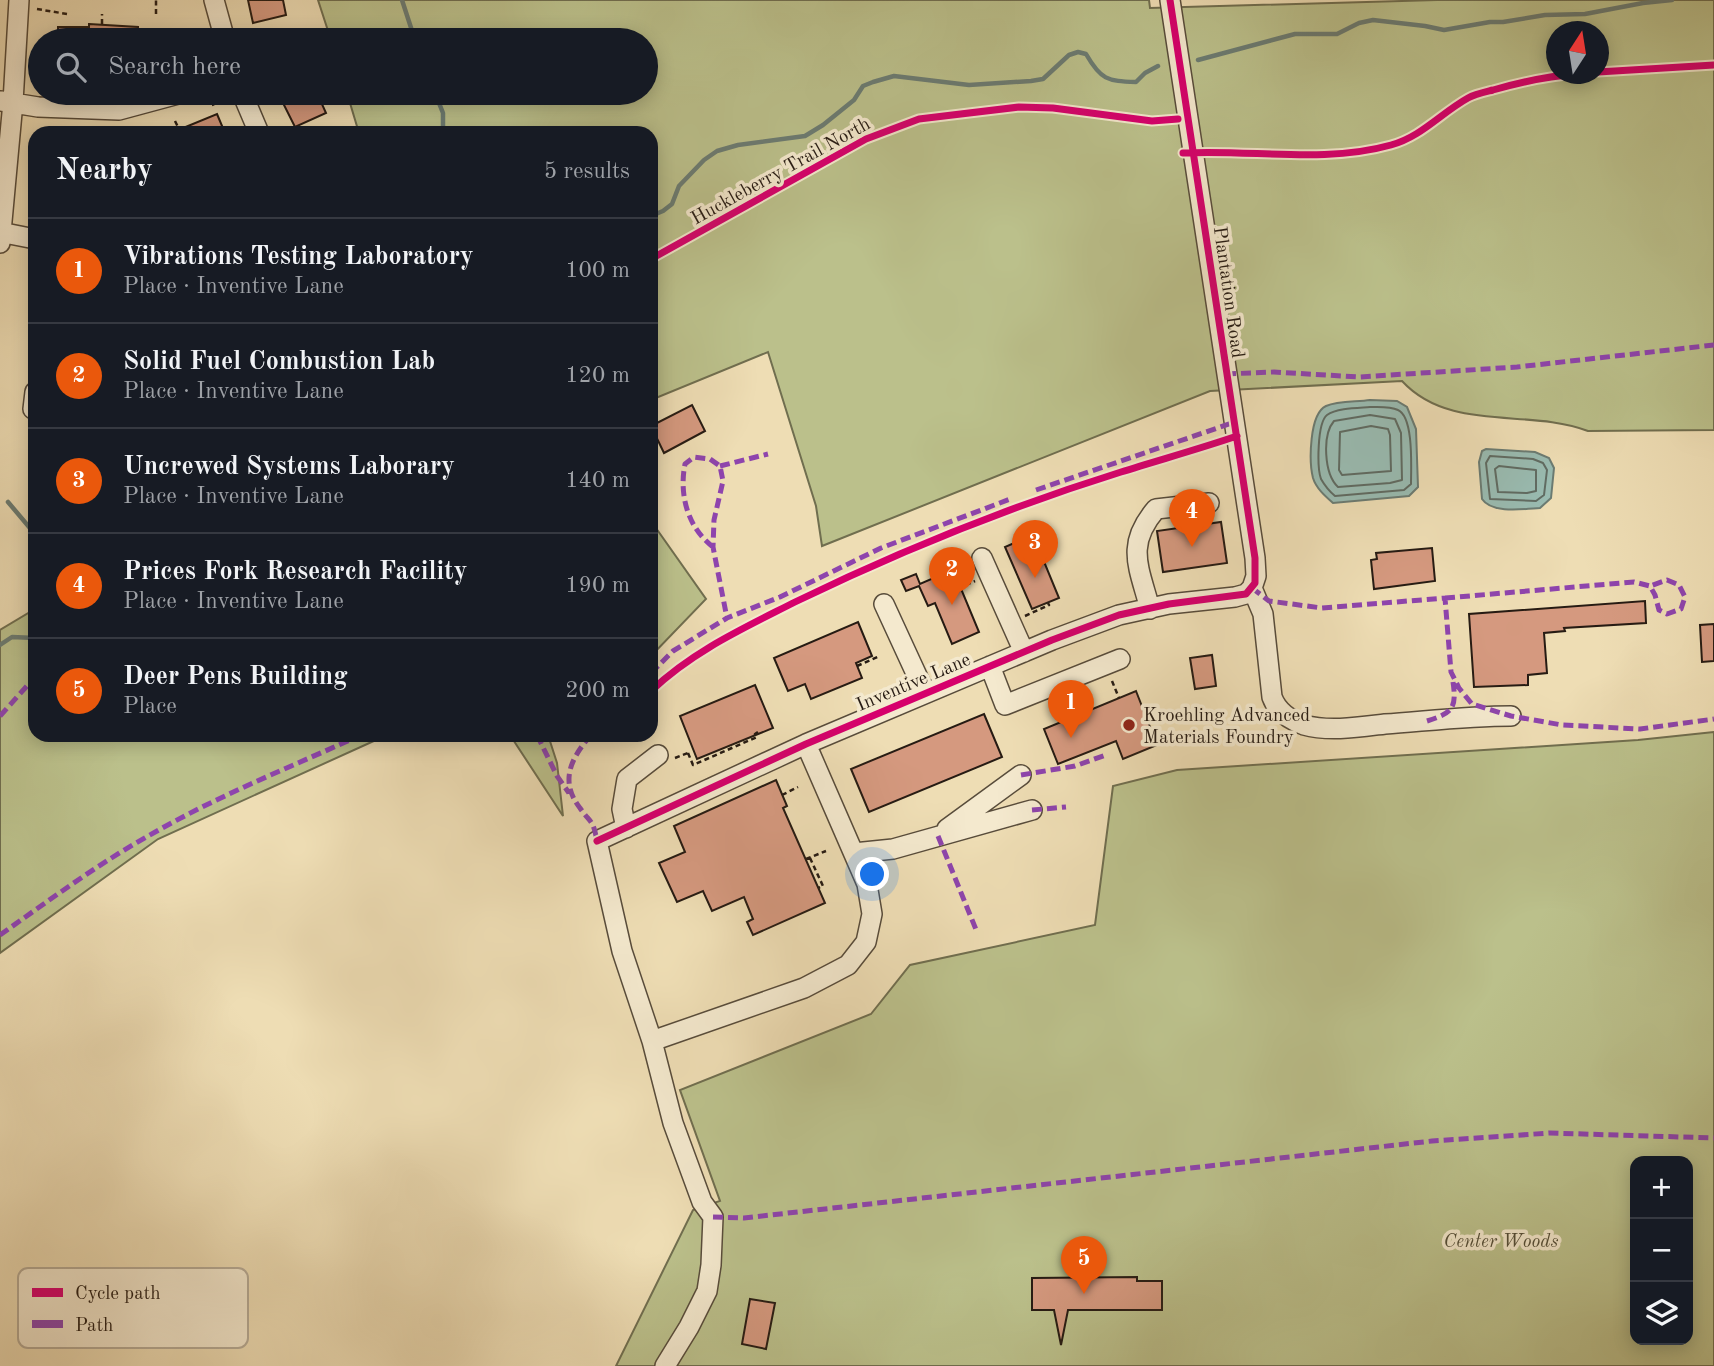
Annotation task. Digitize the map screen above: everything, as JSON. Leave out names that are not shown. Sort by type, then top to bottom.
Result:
[{"type":"street","points":[[19,0],[7,102],[0,236],[28,238]]},
{"type":"street","points":[[214,0],[222,28]]},
{"type":"street","name":"Plantation Road","points":[[1170,0],[1255,558],[1256,576],[1252,589]]},
{"type":"street","points":[[7,102],[38,107],[119,110],[138,105]]},
{"type":"street","points":[[248,105],[256,126]]},
{"type":"street","points":[[1150,609],[1136,554],[1142,525],[1156,509],[1209,503]]},
{"type":"street","points":[[982,558],[1024,652]]},
{"type":"street","points":[[1252,589],[1263,614],[1272,697],[1281,712],[1303,724],[1320,728],[1351,727],[1468,716],[1511,716]]},
{"type":"street","name":"Inventive Lane","points":[[652,1041],[622,951],[597,841],[806,744],[1119,615],[1235,597],[1252,589]]},
{"type":"street","points":[[884,604],[925,693]]},
{"type":"street","points":[[990,666],[1005,705],[1120,659]]},
{"type":"street","points":[[664,1366],[689,1327],[706,1291],[711,1265],[713,1217],[702,1202],[673,1123],[652,1041],[804,988],[848,965],[866,942],[872,914],[867,884],[806,744]]},
{"type":"street","points":[[626,828],[622,809],[627,779],[666,757]]},
{"type":"street","points":[[938,836],[1021,775]]},
{"type":"street","points":[[853,853],[893,849],[1032,810]]},
{"type":"path","points":[[156,0],[156,14]]},
{"type":"path","points":[[37,9],[67,14]]},
{"type":"path","points":[[102,14],[102,24]]},
{"type":"path","points":[[174,121],[177,126]]},
{"type":"path","points":[[1018,618],[1049,605],[1048,603]]},
{"type":"path","points":[[857,666],[880,656]]},
{"type":"path","points":[[1112,681],[1119,698]]},
{"type":"path","points":[[666,757],[688,753],[693,765],[757,737],[755,734],[758,732]]},
{"type":"path","points":[[782,794],[799,787]]},
{"type":"path","points":[[818,888],[823,886],[808,859],[826,851]]},
{"type":"path","points":[[815,881],[819,879]]},
{"type":"green space","points":[[318,0],[1149,0],[1150,8],[1437,0],[1714,0],[1714,430],[1588,431],[1565,424],[1466,414],[1443,408],[1421,397],[1402,381],[1210,391],[822,546],[816,506],[768,352],[658,397],[658,126],[357,126],[351,105],[658,105],[658,28],[327,28]]},
{"type":"green space","points":[[658,531],[706,599],[658,649]]},
{"type":"green space","points":[[28,613],[28,742],[372,742],[158,839],[0,953],[0,630]]},
{"type":"green space","name":"Center Woods","points":[[1714,732],[1714,1366],[616,1366],[693,1210],[720,1201],[680,1090],[871,1014],[910,965],[1095,925],[1113,786],[1177,770],[1638,740]]},
{"type":"green space","points":[[515,742],[550,742],[557,763],[563,816]]},
{"type":"water","points":[[1370,400],[1397,401],[1407,407],[1416,429],[1418,487],[1409,496],[1333,503],[1313,478],[1311,450],[1316,418],[1326,406]]},
{"type":"water","points":[[1482,451],[1535,452],[1549,458],[1554,468],[1551,498],[1540,508],[1501,509],[1487,504],[1482,499],[1479,462]]},
{"type":"building","points":[[248,0],[283,0],[286,15],[253,23]]},
{"type":"building","points":[[89,24],[138,28],[58,28],[89,27]]},
{"type":"building","points":[[284,105],[322,105],[326,113],[294,126]]},
{"type":"building","points":[[217,114],[222,126],[188,126]]},
{"type":"building","points":[[692,405],[705,431],[664,453],[658,441],[658,422]]},
{"type":"building","points":[[1221,522],[1227,563],[1163,572],[1157,531]]},
{"type":"building","points":[[1028,537],[1033,549],[1038,547],[1059,598],[1032,609],[1005,547]]},
{"type":"building","points":[[1432,548],[1435,581],[1374,589],[1371,560],[1377,559],[1376,553]]},
{"type":"building","points":[[959,567],[965,581],[959,584],[979,632],[952,644],[935,603],[928,606],[919,586],[906,591],[901,580],[916,574],[920,584]]},
{"type":"building","points":[[1645,601],[1646,623],[1564,628],[1565,631],[1544,633],[1547,673],[1528,675],[1528,685],[1474,687],[1469,614]]},
{"type":"building","points":[[858,622],[872,656],[856,663],[862,678],[811,699],[805,684],[788,691],[774,658]]},
{"type":"building","points":[[1714,624],[1714,661],[1702,662],[1700,625]]},
{"type":"building","points":[[1212,655],[1216,686],[1195,689],[1190,658]]},
{"type":"building","points":[[755,685],[773,728],[697,759],[680,716]]},
{"type":"building","points":[[1136,691],[1157,745],[1123,759],[1116,741],[1058,764],[1044,729]]},
{"type":"building","points":[[984,714],[1002,757],[869,812],[851,769]]},
{"type":"building","points":[[776,780],[787,806],[783,808],[825,903],[753,935],[747,922],[753,919],[744,897],[712,911],[703,891],[677,902],[659,863],[685,852],[674,826]]},
{"type":"building","points":[[1137,1277],[1137,1281],[1162,1281],[1162,1310],[1068,1310],[1061,1345],[1054,1310],[1032,1310],[1032,1278]]},
{"type":"building","points":[[750,1299],[775,1303],[766,1349],[742,1344]]},
{"type":"waterway","points":[[402,0],[411,28]]},
{"type":"waterway","points":[[1198,60],[1295,34],[1337,34],[1359,23],[1373,20],[1444,30],[1545,15],[1585,14],[1672,0]]},
{"type":"waterway","points":[[658,213],[672,204],[679,186],[704,160],[717,151],[738,145],[805,136],[854,100],[863,86],[873,82],[894,76],[969,85],[1031,81],[1043,79],[1069,55],[1078,52],[1086,54],[1096,69],[1111,80],[1136,82],[1158,66]]},
{"type":"waterway","points":[[440,105],[443,126]]},
{"type":"waterway","points":[[8,502],[28,526]]},
{"type":"waterway","points":[[0,645],[12,637],[28,638]]},
{"type":"marked path","points":[[1226,374],[1274,372],[1359,377],[1517,367],[1714,345]]},
{"type":"marked path","points":[[1036,490],[1235,422]]},
{"type":"marked path","points":[[720,466],[768,454]]},
{"type":"marked path","points":[[713,547],[691,520],[684,498],[685,464],[694,457],[710,459],[720,466],[723,481],[714,520],[713,547],[727,618]]},
{"type":"marked path","points":[[658,666],[673,651],[727,618],[780,597],[881,548],[1013,498]]},
{"type":"marked path","points":[[1445,598],[1634,582],[1650,586],[1659,610],[1667,614],[1681,609],[1685,597],[1679,585],[1667,580],[1650,586]]},
{"type":"marked path","points":[[1252,588],[1269,601],[1322,608],[1445,598],[1451,672],[1459,688],[1472,704],[1511,716],[1562,725],[1640,729],[1714,719]]},
{"type":"marked path","points":[[1427,721],[1451,709],[1454,698],[1453,682]]},
{"type":"marked path","points":[[0,716],[28,685]]},
{"type":"marked path","points":[[0,935],[97,868],[157,831],[232,793],[345,742]]},
{"type":"marked path","points":[[540,742],[557,776],[569,793]]},
{"type":"marked path","points":[[586,742],[573,761],[570,788],[593,825],[597,841]]},
{"type":"marked path","points":[[1021,775],[1075,766],[1106,755]]},
{"type":"marked path","points":[[1032,810],[1066,807]]},
{"type":"marked path","points":[[938,836],[977,932]]},
{"type":"marked path","points":[[713,1217],[744,1218],[1432,1141],[1550,1133],[1714,1138]]},
{"type":"cycle path","points":[[597,841],[806,744],[1052,640],[1119,615],[1169,604],[1246,594],[1255,583],[1255,558],[1170,0]]},
{"type":"cycle path","points":[[1609,71],[1714,65]]},
{"type":"cycle path","points":[[1183,153],[1313,155],[1365,151],[1391,145],[1412,136],[1474,95],[1546,78]]},
{"type":"cycle path","name":"Huckleberry Trail North","points":[[658,255],[866,139],[919,119],[1019,107],[1053,108],[1152,121],[1178,119]]},
{"type":"cycle path","points":[[658,685],[720,641],[874,565],[1038,500],[1237,436]]},
{"type":"place","name":"Prices Fork Research Facility","points":[[1192,547]]},
{"type":"place","name":"Uncrewed Systems Laborary","points":[[1035,578]]},
{"type":"place","name":"Solid Fuel Combustion Lab","points":[[952,605]]},
{"type":"place","name":"Kroehling Advanced Materials Foundry","points":[[1129,725]]},
{"type":"place","name":"Vibrations Testing Laboratory","points":[[1071,738]]},
{"type":"place","name":"Deer Pens Building","points":[[1084,1294]]}]
